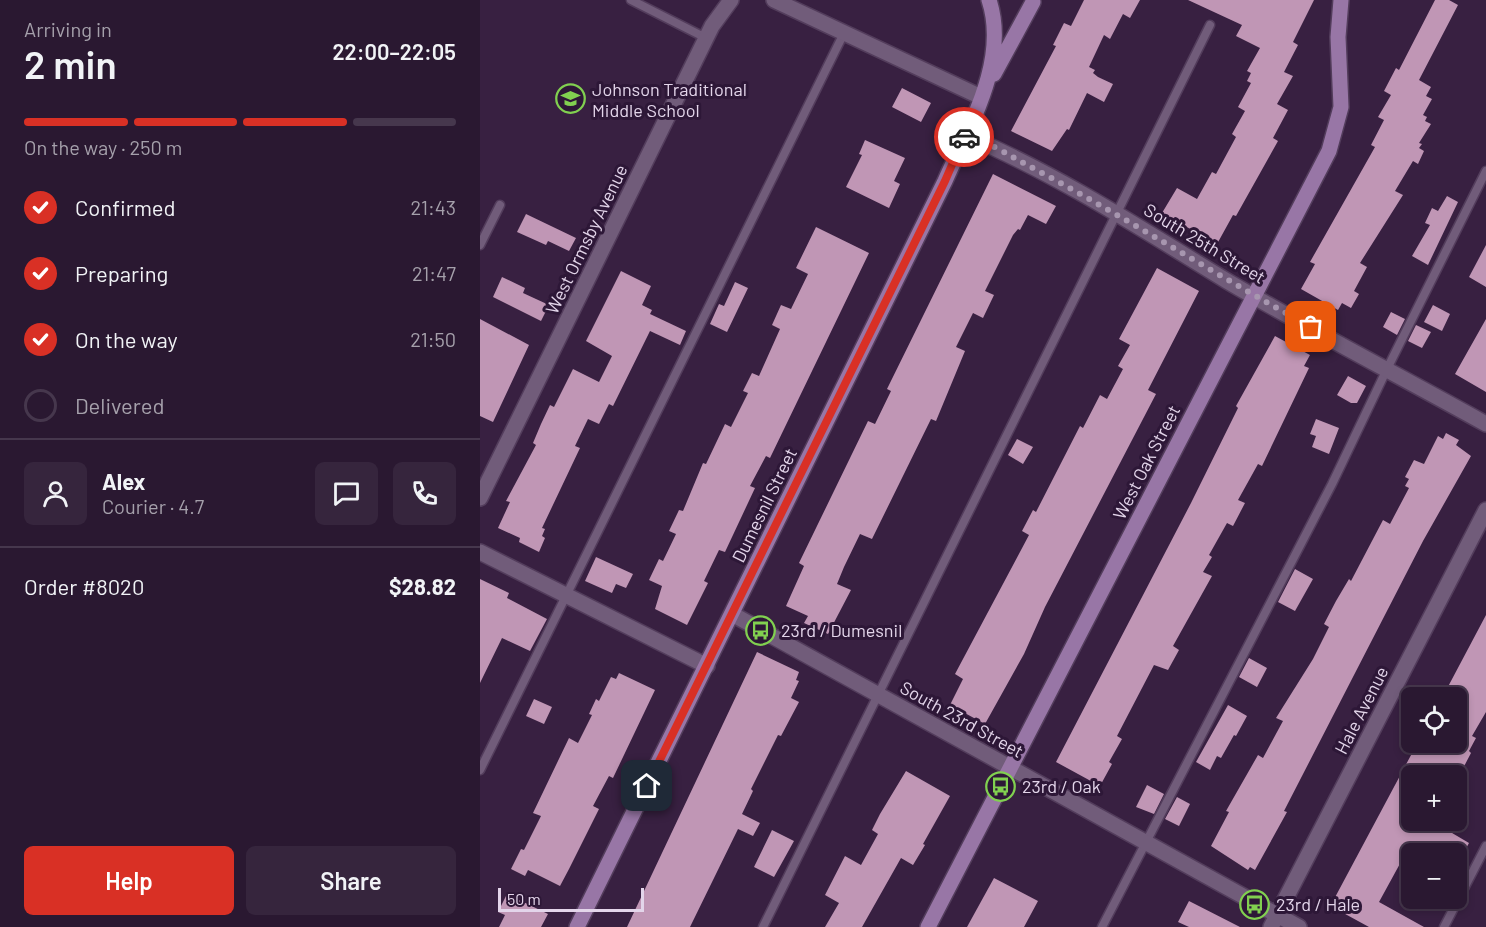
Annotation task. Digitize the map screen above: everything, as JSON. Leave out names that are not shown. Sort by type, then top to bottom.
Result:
[{"type":"main road","name":"Dumesnil Street","points":[[981,97],[994,47],[993,15],[989,0]]},
{"type":"main road","name":"West Oak Street","points":[[928,927],[1316,176],[1338,122],[1342,93],[1338,37],[1341,0]]},
{"type":"main road","name":"Dumesnil Street","points":[[577,927],[945,181],[981,97],[1033,1]]},
{"type":"street","name":"West Ormsby Avenue","points":[[480,498],[706,38],[731,0]]},
{"type":"street","points":[[774,0],[981,97]]},
{"type":"street","name":"South 25th Street","points":[[965,135],[992,147],[1115,214],[1253,295],[1486,423]]},
{"type":"street","name":"Hale Avenue","points":[[1274,921],[1486,510]]},
{"type":"street","points":[[480,552],[707,666]]},
{"type":"street","name":"South 23rd Street","points":[[732,614],[1146,843],[1274,921],[1299,927]]},
{"type":"lane","points":[[631,0],[706,38]]},
{"type":"lane","points":[[763,927],[880,696],[1115,214],[1168,116],[1210,26]]},
{"type":"lane","points":[[480,770],[844,31]]},
{"type":"lane","points":[[1102,927],[1332,484],[1486,171]]},
{"type":"lane","points":[[480,245],[500,205]]},
{"type":"lane","points":[[1444,927],[1486,846]]},
{"type":"building","points":[[1084,0],[1140,0],[1130,18],[1123,14],[1110,39],[1104,35],[1089,67],[1095,70],[1093,73],[1098,77],[1113,84],[1104,102],[1087,93],[1069,130],[1067,129],[1052,151],[1011,131],[1056,46],[1053,45],[1064,23],[1071,26]]},
{"type":"building","points":[[1188,0],[1314,0],[1293,42],[1298,45],[1284,72],[1293,76],[1277,104],[1288,110],[1273,138],[1278,141],[1236,216],[1233,215],[1217,244],[1162,213],[1177,188],[1197,199],[1212,172],[1216,174],[1236,137],[1232,134],[1245,111],[1238,107],[1251,83],[1247,81],[1251,73],[1247,71],[1260,48],[1236,36],[1242,25]]},
{"type":"building","points":[[1435,0],[1449,0],[1458,5],[1419,80],[1431,87],[1426,96],[1432,99],[1423,115],[1427,117],[1425,121],[1431,124],[1419,143],[1422,144],[1419,148],[1424,151],[1418,164],[1413,161],[1395,191],[1403,195],[1360,263],[1367,267],[1354,291],[1359,294],[1351,308],[1342,303],[1338,310],[1301,289],[1315,264],[1310,262],[1375,147],[1371,145],[1384,120],[1378,117],[1391,95],[1384,91],[1396,68],[1399,70]]},
{"type":"building","points":[[902,88],[931,103],[921,122],[892,107]]},
{"type":"building","points":[[865,140],[905,158],[894,181],[900,184],[889,208],[846,187],[862,155],[859,154]]},
{"type":"building","points":[[993,174],[1056,206],[1046,224],[1028,215],[1020,230],[1018,229],[1013,235],[985,291],[994,295],[983,318],[973,313],[956,347],[965,351],[936,421],[931,419],[872,539],[860,534],[844,567],[837,584],[851,590],[828,634],[804,623],[808,616],[786,606],[804,566],[799,563],[868,421],[875,424],[891,391],[887,389]]},
{"type":"building","points":[[1447,196],[1458,202],[1428,265],[1412,256],[1430,225],[1425,223],[1432,208],[1438,211]]},
{"type":"building","points":[[526,214],[576,238],[569,251],[548,241],[546,245],[517,232]]},
{"type":"building","points":[[816,227],[869,253],[770,458],[766,456],[750,486],[755,488],[725,552],[719,550],[704,581],[708,583],[687,625],[655,609],[662,586],[649,580],[659,559],[663,561],[676,534],[669,531],[679,510],[683,511],[703,463],[706,464],[725,424],[731,427],[748,393],[743,391],[752,373],[759,376],[780,329],[772,325],[781,305],[791,309],[808,274],[796,268]]},
{"type":"building","points":[[1486,245],[1486,287],[1469,277]]},
{"type":"building","points":[[1157,268],[1199,291],[1148,390],[1156,394],[1045,607],[1024,654],[985,724],[950,705],[963,679],[955,674],[1029,535],[1022,531],[1033,510],[1036,512],[1080,426],[1083,428],[1100,395],[1107,399],[1123,369],[1118,366],[1130,345],[1119,339]]},
{"type":"building","points":[[621,271],[651,286],[642,305],[652,310],[650,314],[686,331],[680,345],[650,331],[613,406],[609,404],[599,424],[588,419],[575,446],[580,448],[542,528],[545,529],[542,536],[545,538],[539,552],[519,542],[520,538],[498,528],[510,502],[506,501],[536,445],[533,443],[541,424],[550,405],[554,407],[573,369],[599,382],[612,356],[586,341]]},
{"type":"building","points":[[502,277],[525,288],[523,293],[549,305],[541,321],[493,297]]},
{"type":"building","points":[[735,282],[748,288],[727,332],[710,324],[719,304],[724,306]]},
{"type":"building","points":[[1433,305],[1450,314],[1442,331],[1424,322]]},
{"type":"building","points":[[1391,312],[1405,319],[1397,335],[1383,327]]},
{"type":"building","points":[[480,319],[529,345],[493,422],[480,416]]},
{"type":"building","points":[[1486,319],[1486,392],[1455,374]]},
{"type":"building","points":[[1416,325],[1431,332],[1422,348],[1408,341]]},
{"type":"building","points":[[1275,336],[1310,355],[1304,366],[1309,368],[1262,466],[1258,464],[1238,500],[1245,503],[1233,526],[1227,523],[1209,555],[1212,557],[1203,572],[1212,576],[1173,646],[1179,650],[1168,670],[1154,665],[1117,736],[1122,739],[1109,762],[1112,764],[1100,786],[1056,762],[1191,503],[1238,408],[1236,406]]},
{"type":"building","points":[[1348,376],[1366,386],[1357,403],[1351,403],[1337,395]]},
{"type":"building","points":[[1316,419],[1339,428],[1329,454],[1312,447],[1316,436],[1310,434]]},
{"type":"building","points":[[1446,433],[1459,440],[1456,445],[1471,456],[1423,541],[1284,811],[1287,812],[1255,870],[1250,867],[1248,870],[1211,846],[1229,812],[1226,811],[1258,755],[1263,758],[1283,721],[1276,718],[1313,659],[1329,627],[1324,624],[1336,601],[1349,579],[1351,581],[1383,520],[1390,524],[1409,488],[1405,486],[1409,479],[1405,477],[1414,460],[1424,464],[1438,436],[1443,439]]},
{"type":"building","points":[[1017,439],[1033,447],[1023,464],[1008,455]]},
{"type":"building","points":[[596,557],[633,574],[626,588],[616,584],[612,593],[585,581]]},
{"type":"building","points":[[1295,569],[1313,579],[1295,611],[1278,602]]},
{"type":"building","points":[[480,579],[509,593],[507,598],[547,619],[530,651],[502,638],[480,683]]},
{"type":"building","points":[[1486,615],[1486,712],[1472,736],[1476,738],[1465,765],[1406,765],[1412,753],[1467,753],[1467,687],[1448,687]]},
{"type":"building","points":[[757,652],[799,672],[796,680],[799,681],[791,698],[799,702],[781,736],[778,735],[751,789],[753,791],[742,814],[760,823],[753,836],[738,829],[690,927],[627,927]]},
{"type":"building","points":[[1249,658],[1267,668],[1257,687],[1239,677]]},
{"type":"building","points":[[619,673],[655,690],[613,778],[609,776],[593,806],[599,809],[560,886],[528,870],[525,876],[511,869],[521,849],[524,850],[541,816],[533,813],[569,738],[578,743],[592,715],[589,714],[596,699],[599,701],[611,677],[616,679]]},
{"type":"building","points":[[534,699],[552,707],[544,724],[526,716]]},
{"type":"building","points":[[1228,705],[1247,716],[1221,758],[1217,756],[1210,770],[1196,762]]},
{"type":"building","points":[[906,771],[950,796],[923,844],[925,845],[913,865],[901,858],[862,927],[825,927],[839,903],[825,895],[845,856],[861,865],[878,834],[872,830]]},
{"type":"building","points":[[1401,774],[1401,831],[1449,831],[1469,843],[1467,847],[1467,843],[1401,843],[1401,862],[1379,902],[1424,927],[1369,927],[1336,909],[1337,906],[1332,903]]},
{"type":"building","points":[[1147,785],[1164,794],[1154,814],[1136,807]]},
{"type":"building","points":[[1177,797],[1190,804],[1179,826],[1165,819]]},
{"type":"building","points":[[772,830],[794,841],[774,877],[754,867]]},
{"type":"building","points":[[994,878],[1038,901],[1024,927],[967,927]]},
{"type":"building","points":[[507,894],[548,914],[541,927],[499,927],[505,915],[498,912]]},
{"type":"building","points":[[1189,901],[1240,927],[1189,927],[1178,922]]},
{"type":"way so far","points":[[964,137],[965,135],[992,147],[1096,201],[1230,282],[1311,327]]},
{"type":"place","name":"Johnson Traditional Middle School","points":[[571,99]]},
{"type":"place","name":"23rd / Dumesnil","points":[[760,630]]},
{"type":"place","name":"23rd / Oak","points":[[1001,786]]},
{"type":"place","name":"23rd / Hale","points":[[1255,904]]},
{"type":"route","points":[[647,786],[945,181],[964,137]]}]
